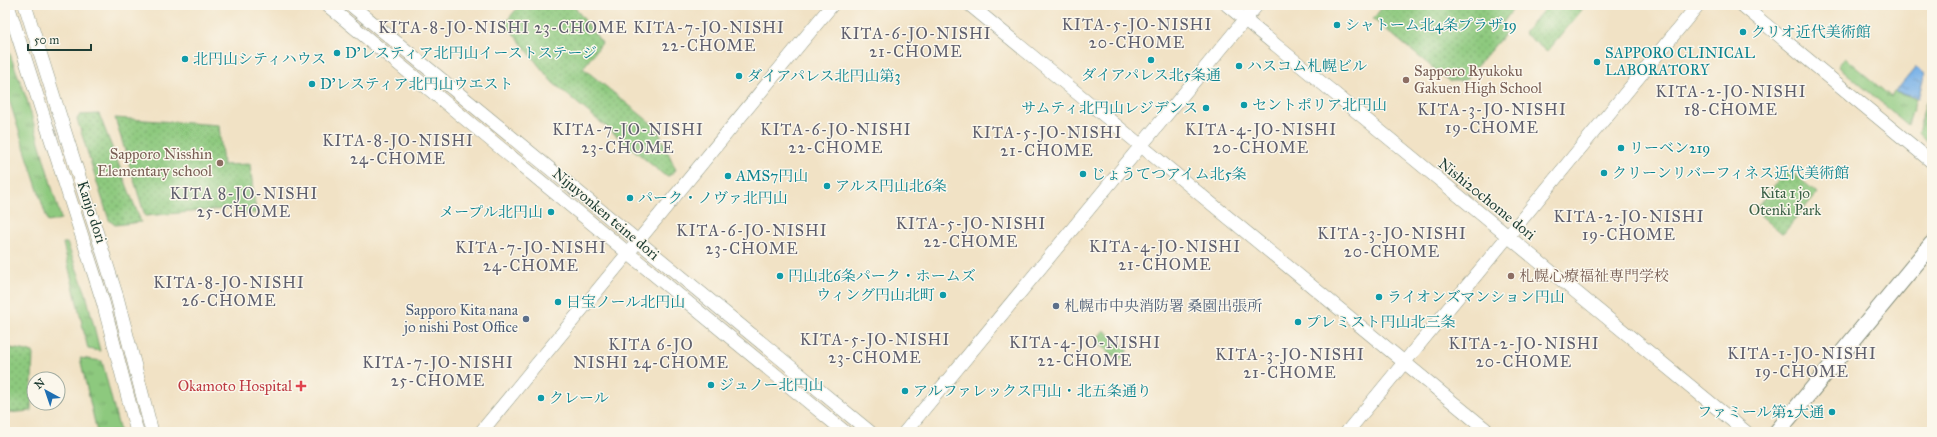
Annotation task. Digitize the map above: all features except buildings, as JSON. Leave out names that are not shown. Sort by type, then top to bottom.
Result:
[{"type":"main road","points":[[1777,432],[1932,244]]},
{"type":"street","name":"Kanjo dori","points":[[8,5],[104,302],[137,432]]},
{"type":"street","name":"Kanjo dori","points":[[25,5],[117,297],[152,432]]},
{"type":"street","name":"Nijuyonken teine dori","points":[[327,5],[845,432]]},
{"type":"street","name":"Nijuyonken teine dori","points":[[351,5],[639,240],[870,432]]},
{"type":"street","points":[[481,432],[832,5]]},
{"type":"street","points":[[970,5],[1489,432]]},
{"type":"street","name":"Nishi20chome dori","points":[[1228,5],[1746,432]]},
{"type":"street","points":[[905,432],[1257,5]]},
{"type":"street","points":[[1347,432],[1698,5]]},
{"type":"street","points":[[1742,5],[1932,162]]},
{"type":"green space","points":[[520,5],[573,5],[602,43],[583,68],[657,128],[676,170],[669,176],[664,175],[552,82],[505,23]]},
{"type":"green space","points":[[1384,5],[1516,5],[1502,24],[1508,30],[1464,81],[1449,81],[1373,19]]},
{"type":"green space","points":[[1548,5],[1586,5],[1547,52],[1524,33]]},
{"type":"green space","points":[[5,41],[27,100],[61,219],[48,222],[5,87]]},
{"type":"green space","points":[[1845,58],[1891,97],[1894,92],[1916,99],[1908,125],[1838,66]]},
{"type":"green space","points":[[1926,101],[1932,102],[1932,145],[1918,133]]},
{"type":"green space","points":[[99,114],[141,222],[115,225],[109,220],[77,119],[80,115]]},
{"type":"green space","points":[[115,118],[219,125],[223,165],[250,164],[256,213],[241,214],[235,208],[145,216]]},
{"type":"green space","name":"Kita 1 jo Otenki Park","points":[[1788,169],[1817,193],[1783,234],[1754,210]]},
{"type":"green space","points":[[63,243],[67,243],[86,294],[100,351],[88,349]]},
{"type":"green space","points":[[1104,330],[1128,350],[1120,361],[1095,341]]},
{"type":"green space","points":[[5,347],[33,352],[32,371],[26,371],[26,411],[31,411],[5,413]]},
{"type":"green space","points":[[80,358],[102,361],[120,432],[97,432]]},
{"type":"water","points":[[1916,67],[1925,74],[1918,98],[1895,92]]},
{"type":"place","name":"シャトーム北4条プラザ19","points":[[1337,25]]},
{"type":"place","name":"クリオ近代美術館","points":[[1743,32]]},
{"type":"place","name":"D'レスティア北円山イーストステージ","points":[[337,53]]},
{"type":"place","name":"北円山シティハウス","points":[[185,59]]},
{"type":"place","name":"ダイアパレス北5条通","points":[[1151,60]]},
{"type":"place","name":"SAPPORO CLINICAL LABORATORY","points":[[1597,62]]},
{"type":"place","name":"ハスコム札幌ビル","points":[[1239,66]]},
{"type":"place","name":"ダイアパレス北円山第3","points":[[739,76]]},
{"type":"place","name":"Sapporo Ryukoku Gakuen High School","points":[[1406,80]]},
{"type":"place","name":"D’レスティア北円山ウエスト","points":[[312,84]]},
{"type":"place","name":"セントポリア北円山","points":[[1244,105]]},
{"type":"place","name":"サムティ北円山レジデンス","points":[[1206,108]]},
{"type":"place","name":"リーベン219","points":[[1621,148]]},
{"type":"place","name":"Sapporo Nisshin Elementary school","points":[[220,163]]},
{"type":"place","name":"クリーンリバーフィネス近代美術館","points":[[1604,173]]},
{"type":"place","name":"じょうてつアイム北5条","points":[[1083,174]]},
{"type":"place","name":"AMS7円山","points":[[728,176]]},
{"type":"place","name":"アルス円山北6条","points":[[827,186]]},
{"type":"place","name":"パーク・ノヴァ北円山","points":[[630,198]]},
{"type":"place","name":"メープル北円山","points":[[551,212]]},
{"type":"place","name":"円山北6条パーク・ホームズ","points":[[780,276]]},
{"type":"place","name":"札幌心療福祉専門学校","points":[[1511,276]]},
{"type":"place","name":"ウィング円山北町","points":[[943,295]]},
{"type":"place","name":"ライオンズマンション円山","points":[[1379,297]]},
{"type":"place","name":"日宝ノール北円山","points":[[558,302]]},
{"type":"place","name":"札幌市中央消防署 桑園出張所","points":[[1056,306]]},
{"type":"place","name":"Sapporo Kita nana jo nishi Post Office","points":[[526,319]]},
{"type":"place","name":"プレミスト円山北三条","points":[[1298,322]]},
{"type":"place","name":"ジュノー北円山","points":[[711,385]]},
{"type":"place","name":"Okamoto Hospital","points":[[301,386]]},
{"type":"place","name":"アルファレックス円山・北五条通り","points":[[905,391]]},
{"type":"place","name":"クレール","points":[[541,398]]},
{"type":"place","name":"ファミール第2大通","points":[[1832,412]]},
{"type":"district","name":"KITA-8-JO-NISHI 23-CHOME","points":[[503,27]]},
{"type":"district","name":"KITA-5-JO-NISHI 20-CHOME","points":[[1137,33]]},
{"type":"district","name":"KITA-7-JO-NISHI 22-CHOME","points":[[709,36]]},
{"type":"district","name":"KITA-6-JO-NISHI 21-CHOME","points":[[916,42]]},
{"type":"district","name":"KITA-2-JO-NISHI 18-CHOME","points":[[1731,100]]},
{"type":"district","name":"KITA-3-JO-NISHI 19-CHOME","points":[[1492,118]]},
{"type":"district","name":"KITA-7-JO-NISHI 23-CHOME","points":[[628,138]]},
{"type":"district","name":"KITA-6-JO-NISHI 22-CHOME","points":[[836,138]]},
{"type":"district","name":"KITA-4-JO-NISHI 20-CHOME","points":[[1261,138]]},
{"type":"district","name":"KITA-5-JO-NISHI 21-CHOME","points":[[1047,141]]},
{"type":"district","name":"KITA-8-JO-NISHI 24-CHOME","points":[[398,149]]},
{"type":"district","name":"KITA 8-JO-NISHI 25-CHOME","points":[[244,202]]},
{"type":"district","name":"KITA-2-JO-NISHI 19-CHOME","points":[[1629,225]]},
{"type":"district","name":"KITA-5-JO-NISHI 22-CHOME","points":[[971,232]]},
{"type":"district","name":"KITA-6-JO-NISHI 23-CHOME","points":[[752,239]]},
{"type":"district","name":"KITA-3-JO-NISHI 20-CHOME","points":[[1392,242]]},
{"type":"district","name":"KITA-4-JO-NISHI 21-CHOME","points":[[1165,255]]},
{"type":"district","name":"KITA-7-JO-NISHI 24-CHOME","points":[[531,256]]},
{"type":"district","name":"KITA-8-JO-NISHI 26-CHOME","points":[[229,291]]},
{"type":"district","name":"KITA-5-JO-NISHI 23-CHOME","points":[[875,348]]},
{"type":"district","name":"KITA-4-JO-NISHI 22-CHOME","points":[[1085,351]]},
{"type":"district","name":"KITA-2-JO-NISHI 20-CHOME","points":[[1524,352]]},
{"type":"district","name":"KITA 6-JO NISHI 24-CHOME","points":[[651,353]]},
{"type":"district","name":"KITA-1-JO-NISHI 19-CHOME","points":[[1802,362]]},
{"type":"district","name":"KITA-3-JO-NISHI 21-CHOME","points":[[1290,363]]},
{"type":"district","name":"KITA-7-JO-NISHI 25-CHOME","points":[[438,371]]}]
